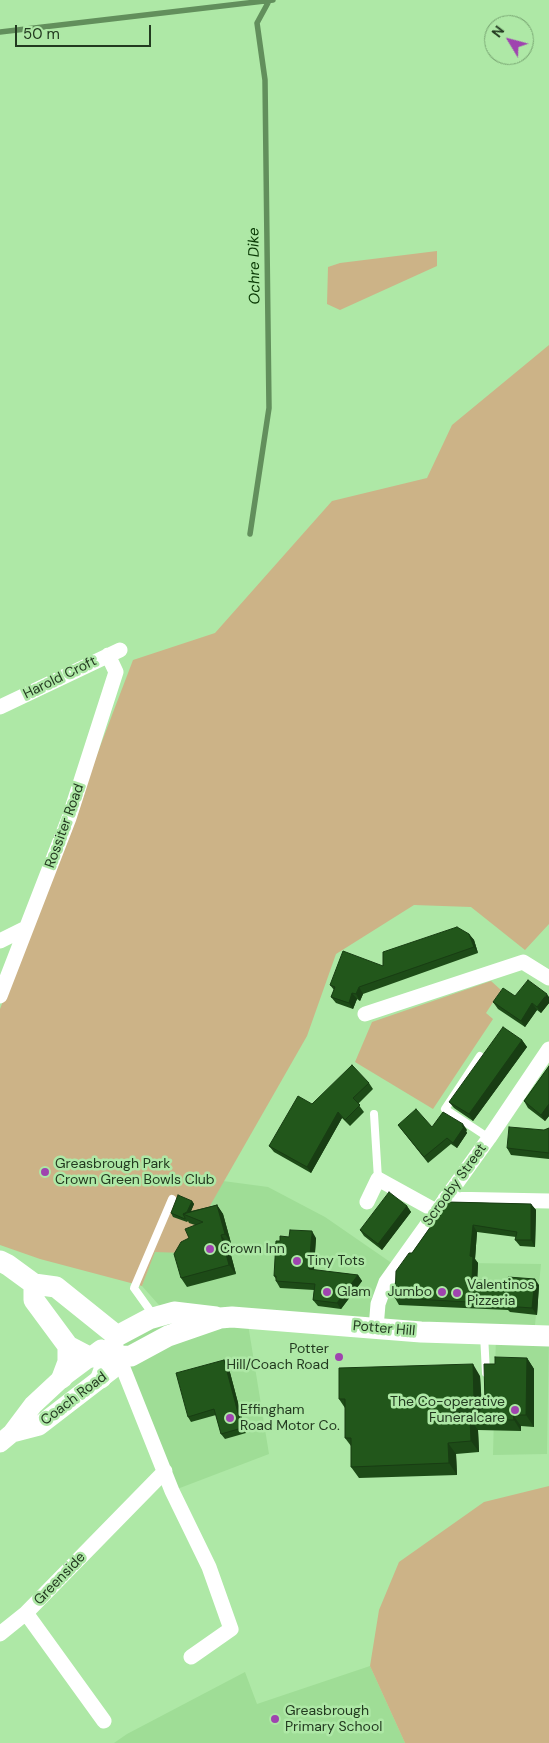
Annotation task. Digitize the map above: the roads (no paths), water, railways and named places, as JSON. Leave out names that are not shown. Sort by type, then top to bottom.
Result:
[{"type":"main road","points":[[0,1261],[34,1284],[56,1287],[117,1336],[113,1358],[101,1378]]},
{"type":"main road","points":[[34,1284],[34,1300],[68,1346],[68,1362],[62,1378]]},
{"type":"main road","name":"Potter Hill","points":[[117,1336],[156,1317],[174,1312],[220,1318]]},
{"type":"main road","name":"Potter Hill","points":[[113,1358],[168,1336],[220,1318],[232,1316],[420,1332],[549,1336]]},
{"type":"main road","points":[[68,1346],[113,1358]]},
{"type":"street","name":"Harold Croft","points":[[0,707],[114,652]]},
{"type":"street","name":"Rossiter Road","points":[[0,996],[69,818],[116,672],[114,652]]},
{"type":"street","points":[[0,941],[26,928]]},
{"type":"street","points":[[365,1014],[523,962],[549,978]]},
{"type":"street","name":"Scrooby Street","points":[[376,1328],[378,1304],[386,1282],[497,1130],[549,1049]]},
{"type":"street","points":[[367,1202],[378,1179],[436,1211]]},
{"type":"street","points":[[445,1199],[549,1201]]},
{"type":"street","points":[[113,1358],[165,1471],[172,1491],[209,1567],[231,1629],[191,1657]]},
{"type":"street","name":"Coach Road","points":[[6,1438],[33,1406],[62,1378],[113,1358]]},
{"type":"street","name":"Coach Road","points":[[6,1438],[39,1426],[101,1378]]},
{"type":"street","name":"Greenside","points":[[104,1721],[26,1613],[165,1471]]},
{"type":"street","points":[[0,1634],[26,1613]]},
{"type":"lane","points":[[480,1056],[445,1109],[497,1130]]},
{"type":"lane","points":[[374,1114],[378,1179]]},
{"type":"lane","points":[[156,1317],[134,1288],[172,1199]]},
{"type":"lane","points":[[484,1334],[487,1384]]},
{"type":"waterway","points":[[0,32],[273,0]]},
{"type":"waterway","name":"Ochre Dike","points":[[250,534],[269,408],[265,80],[257,23],[269,1]]},
{"type":"place","name":"Greasbrough Park Crown Green Bowls Club","points":[[45,1172]]},
{"type":"place","name":"Crown Inn","points":[[210,1249]]},
{"type":"place","name":"Tiny Tots","points":[[297,1261]]},
{"type":"place","name":"Glam","points":[[327,1292]]},
{"type":"place","name":"Jumbo","points":[[442,1292]]},
{"type":"place","name":"Valentinos Pizzeria","points":[[457,1293]]},
{"type":"place","name":"Potter Hill/Coach Road","points":[[339,1357]]},
{"type":"place","name":"The Co-operative Funeralcare","points":[[515,1410]]},
{"type":"place","name":"Effingham Road Motor Co.","points":[[230,1418]]},
{"type":"place","name":"Greasbrough Primary School","points":[[275,1719]]}]
